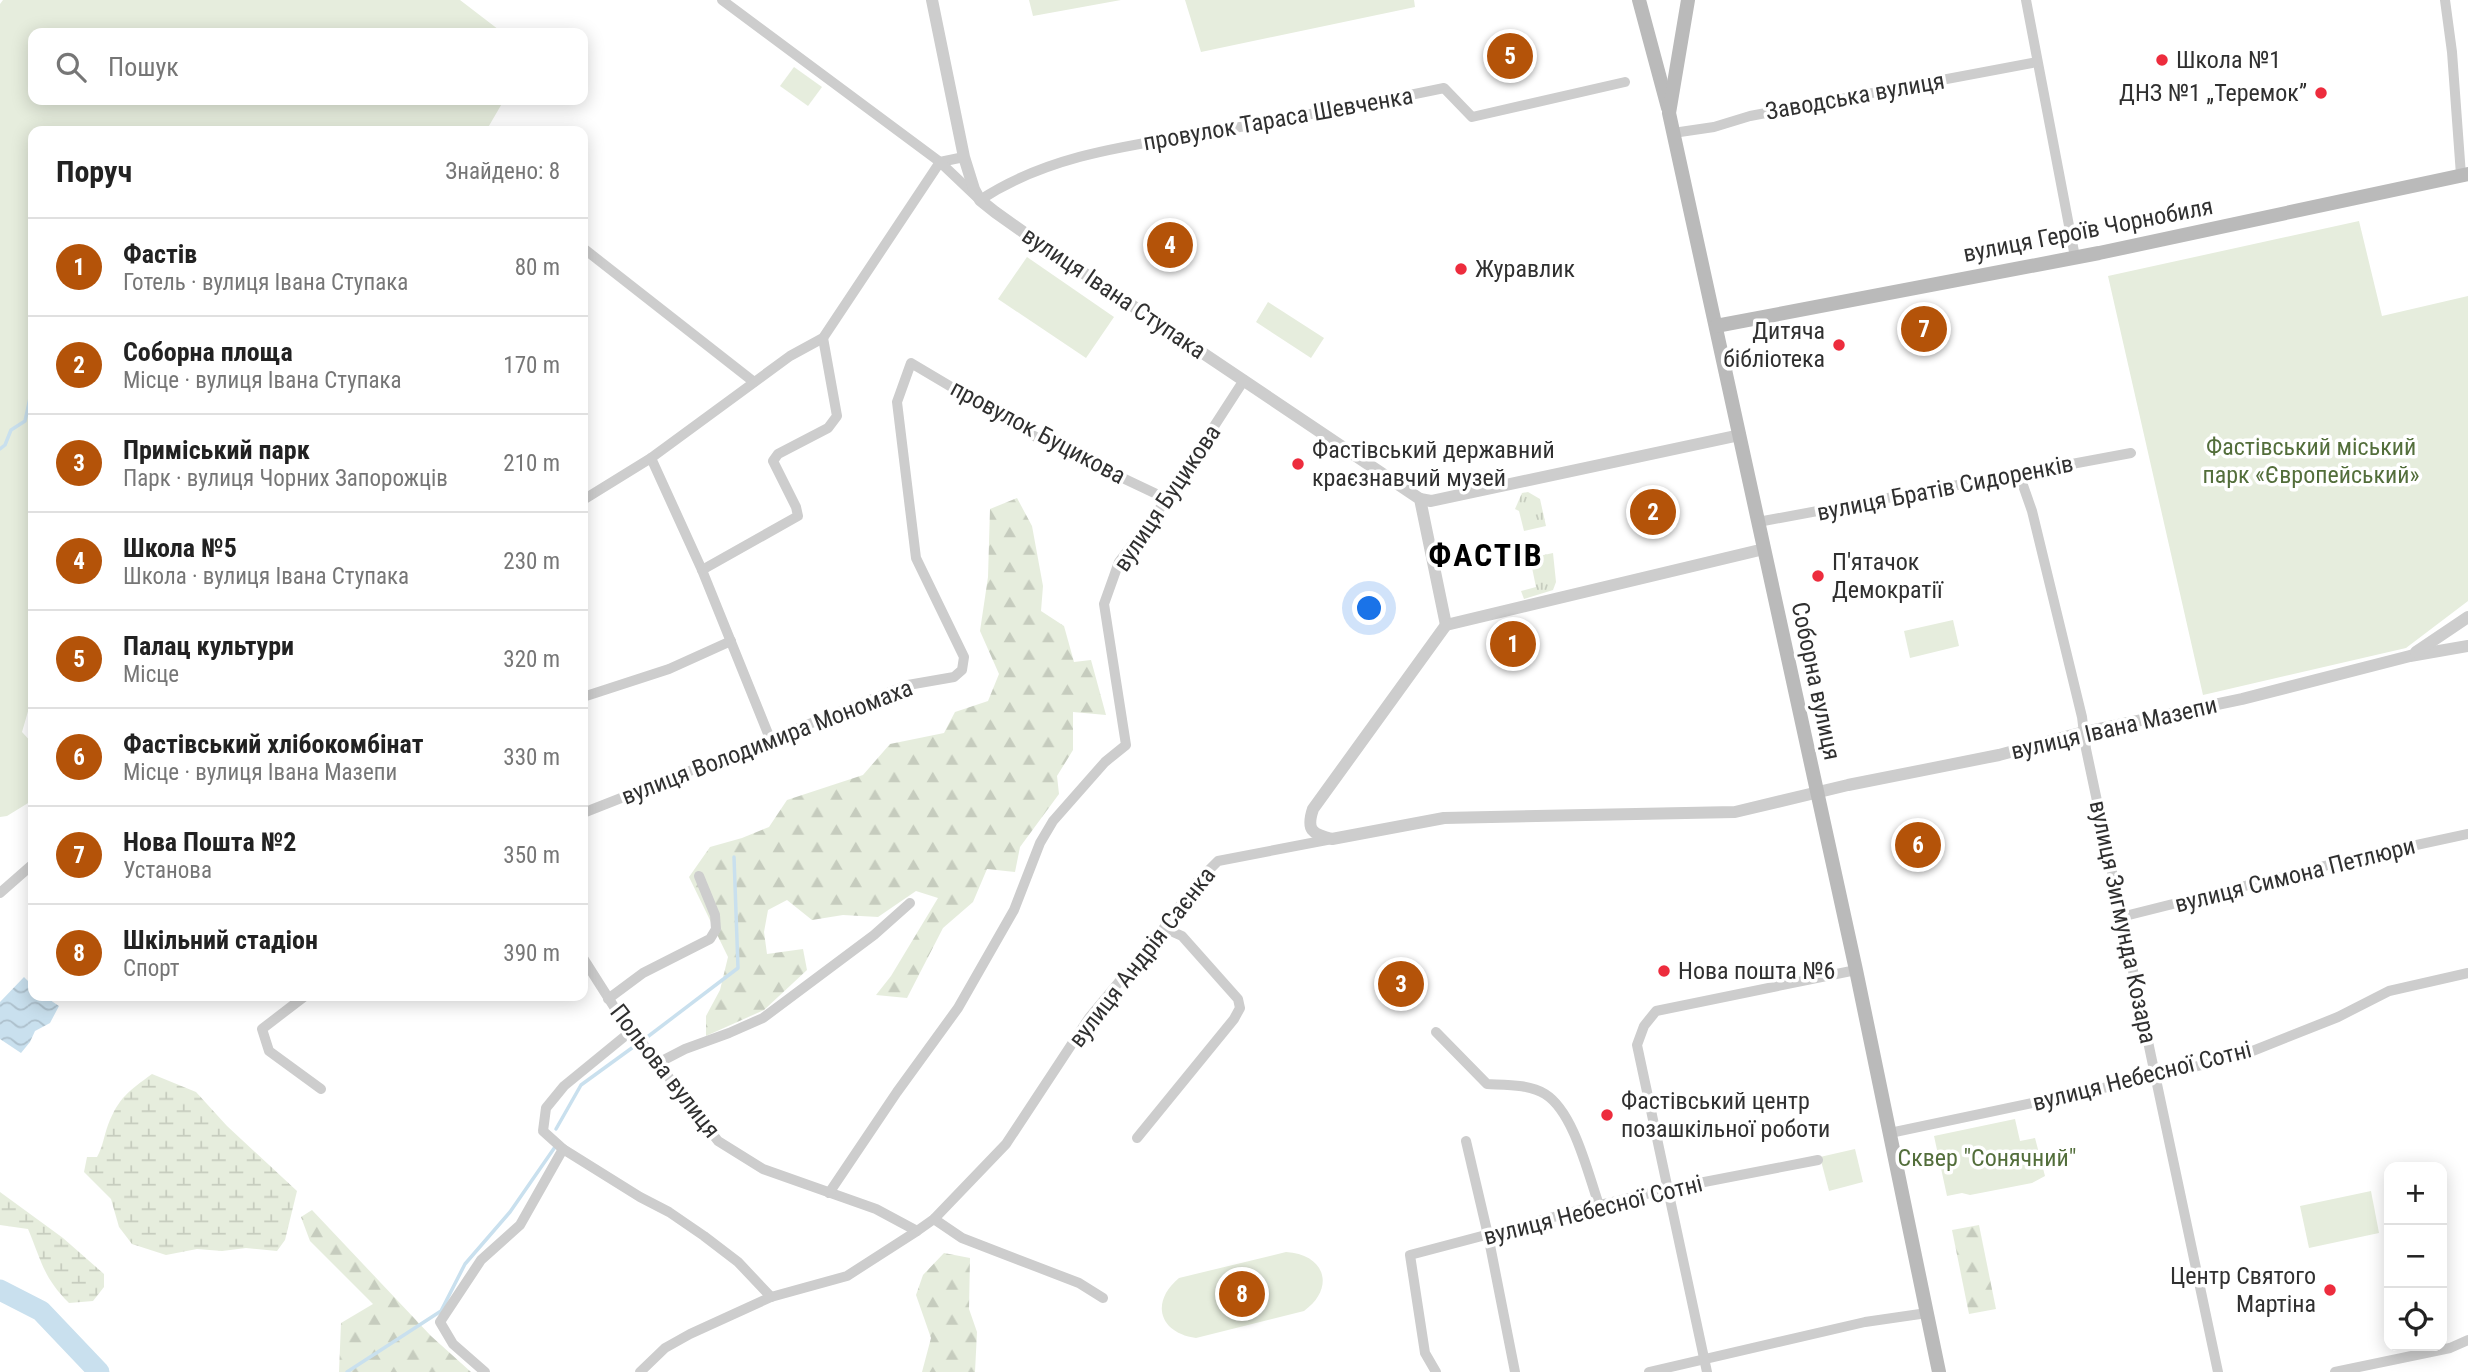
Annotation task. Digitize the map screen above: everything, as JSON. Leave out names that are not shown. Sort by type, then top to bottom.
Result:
[{"type":"main road","points":[[1639,0],[1669,113]]},
{"type":"main road","name":"Соборна вулиця","points":[[1688,0],[1669,113],[1856,970],[1939,1372]]},
{"type":"main road","name":"вулиця Героїв Чорнобиля","points":[[1716,326],[2075,257],[2465,174]]},
{"type":"street","points":[[722,0],[940,162],[980,200]]},
{"type":"street","points":[[932,0],[964,157],[980,200]]},
{"type":"street","points":[[2026,0],[2075,257]]},
{"type":"street","points":[[2445,0],[2465,174]]},
{"type":"street","name":"Заводська вулиця","points":[[1674,132],[1714,127],[1750,116],[2037,62]]},
{"type":"street","name":"провулок Тараса Шевченка","points":[[980,200],[1039,168],[1117,148],[1311,115],[1444,88],[1472,117],[1625,82]]},
{"type":"street","points":[[588,497],[651,458],[790,356],[823,338],[940,162],[964,157]]},
{"type":"street","name":"вулиця Івана Ступака","points":[[980,200],[1033,239],[1420,499]]},
{"type":"street","points":[[588,252],[754,382]]},
{"type":"street","points":[[702,570],[797,516],[796,507],[773,461],[778,454],[828,428],[837,416],[823,338]]},
{"type":"street","name":"провулок Буцикова","points":[[954,677],[962,670],[964,657],[916,558],[897,402],[911,363],[1034,436],[1167,499]]},
{"type":"street","name":"вулиця Буцикова","points":[[830,1194],[897,1092],[958,1008],[1014,910],[1040,844],[1053,821],[1105,761],[1126,745],[1104,604],[1119,562],[1167,499],[1244,380]]},
{"type":"street","points":[[1446,625],[1420,499],[1431,500],[1740,435]]},
{"type":"street","name":"вулиця Братів Сидоренків","points":[[1758,522],[2132,453]]},
{"type":"street","points":[[651,458],[702,570],[771,740]]},
{"type":"street","name":"вулиця Зигмунда Козара","points":[[2019,474],[2032,511],[2084,732],[2218,1372]]},
{"type":"street","points":[[1332,839],[1318,836],[1311,830],[1309,821],[1313,809],[1446,625],[1764,549]]},
{"type":"street","name":"вулиця Івана Мазепи","points":[[2410,656],[2468,617]]},
{"type":"street","points":[[588,695],[669,669],[731,641]]},
{"type":"street","name":"вулиця Івана Мазепи","points":[[1817,792],[1999,755],[2084,732],[2242,699],[2410,656],[2468,646]]},
{"type":"street","name":"вулиця Володимира Мономаха","points":[[588,811],[908,685],[954,677]]},
{"type":"street","name":"вулиця Андрія Саєнка","points":[[640,1372],[665,1348],[771,1297],[847,1276],[934,1219],[1006,1144],[1089,1018],[1164,928],[1198,881],[1218,861],[1444,818],[1734,811],[1817,792]]},
{"type":"street","name":"вулиця Симона Петлюри","points":[[2122,917],[2356,858],[2468,834]]},
{"type":"street","points":[[0,893],[28,868]]},
{"type":"street","points":[[608,999],[643,973],[710,939],[716,929],[715,915],[699,876]]},
{"type":"street","points":[[658,1063],[685,1049],[763,1018],[874,935],[910,902]]},
{"type":"street","points":[[1137,1138],[1234,1019],[1240,1008],[1238,999],[1182,936],[1164,928]]},
{"type":"street","name":"Польова вулиця","points":[[588,966],[630,1032],[643,1044],[718,1141],[763,1169],[876,1209],[917,1231]]},
{"type":"street","points":[[1705,1366],[1637,1045],[1644,1026],[1656,1011],[1856,970]]},
{"type":"street","name":"вулиця Небесної Сотні","points":[[1890,1133],[2155,1077],[2245,1054],[2338,1017],[2389,991],[2468,973]]},
{"type":"street","points":[[298,1001],[262,1029],[269,1051],[321,1089]]},
{"type":"street","points":[[630,1032],[564,1086],[546,1108],[543,1131],[563,1149],[704,1236],[738,1262],[771,1297]]},
{"type":"street","points":[[1436,1032],[1487,1084],[1514,1085],[1543,1093],[1557,1104],[1574,1133],[1599,1205]]},
{"type":"street","points":[[1466,1140],[1515,1372]]},
{"type":"street","points":[[485,1372],[453,1344],[440,1322],[481,1260],[520,1225],[563,1149]]},
{"type":"street","name":"вулиця Небесної Сотні","points":[[1436,1372],[1425,1353],[1410,1255],[1599,1205],[1818,1160]]},
{"type":"street","points":[[934,1219],[962,1238],[1079,1283],[1103,1298]]},
{"type":"street","points":[[1650,1372],[1705,1366],[1866,1322],[1927,1312]]},
{"type":"street","points":[[2335,1372],[2450,1348],[2468,1340]]},
{"type":"green space","points":[[3,0],[460,0],[496,28],[28,28],[28,105],[501,105],[489,126],[28,126],[28,711],[22,732],[28,739],[28,803],[7,816],[0,817],[0,4]]},
{"type":"green space","points":[[1029,0],[1121,0],[1033,16]]},
{"type":"green space","points":[[1185,0],[1414,0],[1415,7],[1201,52]]},
{"type":"green space","points":[[794,67],[822,87],[808,106],[780,86]]},
{"type":"green space","name":"Фастівський міський парк «Європейський»","points":[[2359,221],[2382,316],[2468,296],[2468,601],[2406,648],[2203,695],[2108,276]]},
{"type":"green space","points":[[1027,257],[1114,317],[1086,358],[998,299]]},
{"type":"green space","points":[[1268,302],[1324,338],[1311,358],[1256,322]]},
{"type":"green space","points":[[1528,492],[1540,499],[1546,526],[1524,531],[1519,511],[1515,509],[1522,493]]},
{"type":"green space","points":[[1017,498],[1032,526],[1043,586],[1041,611],[1064,626],[1074,662],[1091,660],[1106,715],[1073,712],[1073,750],[1057,776],[1059,794],[1020,847],[1015,872],[987,869],[973,902],[943,928],[907,998],[876,995],[891,976],[938,898],[916,891],[878,917],[843,915],[812,920],[787,900],[768,910],[764,932],[767,954],[803,949],[807,970],[764,1010],[706,1036],[706,1016],[720,990],[728,957],[689,877],[710,847],[769,827],[787,800],[863,775],[890,744],[944,733],[955,712],[988,701],[999,674],[980,631],[988,577],[990,509]]},
{"type":"green space","points":[[1553,553],[1556,582],[1553,590],[1524,599],[1521,591],[1536,587],[1530,558]]},
{"type":"green space","points":[[1953,620],[1959,646],[1910,658],[1904,631]]},
{"type":"green space","points":[[152,1074],[196,1092],[227,1126],[297,1191],[285,1240],[277,1251],[246,1248],[222,1251],[197,1249],[166,1255],[132,1244],[119,1227],[111,1199],[84,1172],[87,1157],[97,1157],[112,1115],[121,1101]]},
{"type":"green space","name":"Сквер \"Сонячний\"","points":[[2015,1119],[2020,1141],[2035,1138],[2045,1176],[2032,1183],[1970,1195],[1962,1193],[1947,1196],[1934,1136]]},
{"type":"green space","points":[[1855,1149],[1863,1182],[1829,1191],[1820,1157]]},
{"type":"green space","points":[[2371,1191],[2379,1233],[2309,1248],[2300,1206]]},
{"type":"green space","points":[[0,1192],[63,1238],[104,1274],[104,1287],[93,1301],[69,1303],[48,1277],[28,1229],[0,1225]]},
{"type":"green space","points":[[312,1210],[431,1336],[471,1372],[339,1372],[341,1323],[373,1304],[310,1241],[301,1217]]},
{"type":"green space","points":[[1979,1225],[1996,1309],[1969,1314],[1952,1230]]},
{"type":"green space","points":[[1286,1252],[1310,1259],[1322,1274],[1320,1292],[1304,1311],[1196,1338],[1183,1335],[1167,1323],[1163,1315],[1164,1297],[1179,1278]]},
{"type":"green space","points":[[944,1253],[970,1258],[969,1309],[977,1332],[975,1372],[922,1372],[931,1338],[916,1295],[923,1275]]},
{"type":"water","points":[[24,977],[28,981],[28,1001],[52,1001],[59,1006],[50,1023],[35,1031],[21,1053],[0,1039],[0,1002]]},
{"type":"waterway","points":[[0,449],[5,445],[11,430],[25,421],[28,407]]},
{"type":"waterway","points":[[646,1038],[738,968],[734,857]]},
{"type":"waterway","points":[[556,1129],[581,1085],[636,1045]]},
{"type":"waterway","points":[[347,1372],[441,1311],[465,1264],[510,1212],[555,1147]]},
{"type":"waterway","points":[[0,1290],[41,1311],[99,1372]]},
{"type":"place","name":"Палац культури","points":[[1510,56]]},
{"type":"place","name":"Школа №1","points":[[2162,60]]},
{"type":"place","name":"ДНЗ №1 „Теремок”","points":[[2321,93]]},
{"type":"place","name":"Школа №5","points":[[1170,245]]},
{"type":"place","name":"Журавлик","points":[[1461,269]]},
{"type":"place","name":"Нова Пошта №2","points":[[1924,329]]},
{"type":"place","name":"Дитяча бібліотека","points":[[1839,345]]},
{"type":"place","name":"Фастівський державний краєзнавчий музей","points":[[1298,464]]},
{"type":"place","name":"Соборна площа","points":[[1653,512]]},
{"type":"place","name":"П'ятачок Демократії","points":[[1818,576]]},
{"type":"place","name":"Фастів","points":[[1513,644]]},
{"type":"place","name":"Фастівський хлібокомбінат","points":[[1918,845]]},
{"type":"place","name":"Нова пошта №6","points":[[1664,971]]},
{"type":"place","name":"Приміський парк","points":[[1401,984]]},
{"type":"place","name":"Фастівський центр позашкільної роботи","points":[[1607,1115]]},
{"type":"place","name":"Центр Святого Мартіна","points":[[2330,1290]]},
{"type":"place","name":"Шкільний стадіон","points":[[1242,1294]]},
{"type":"district","name":"ФАСТІВ","points":[[1486,555]]}]
